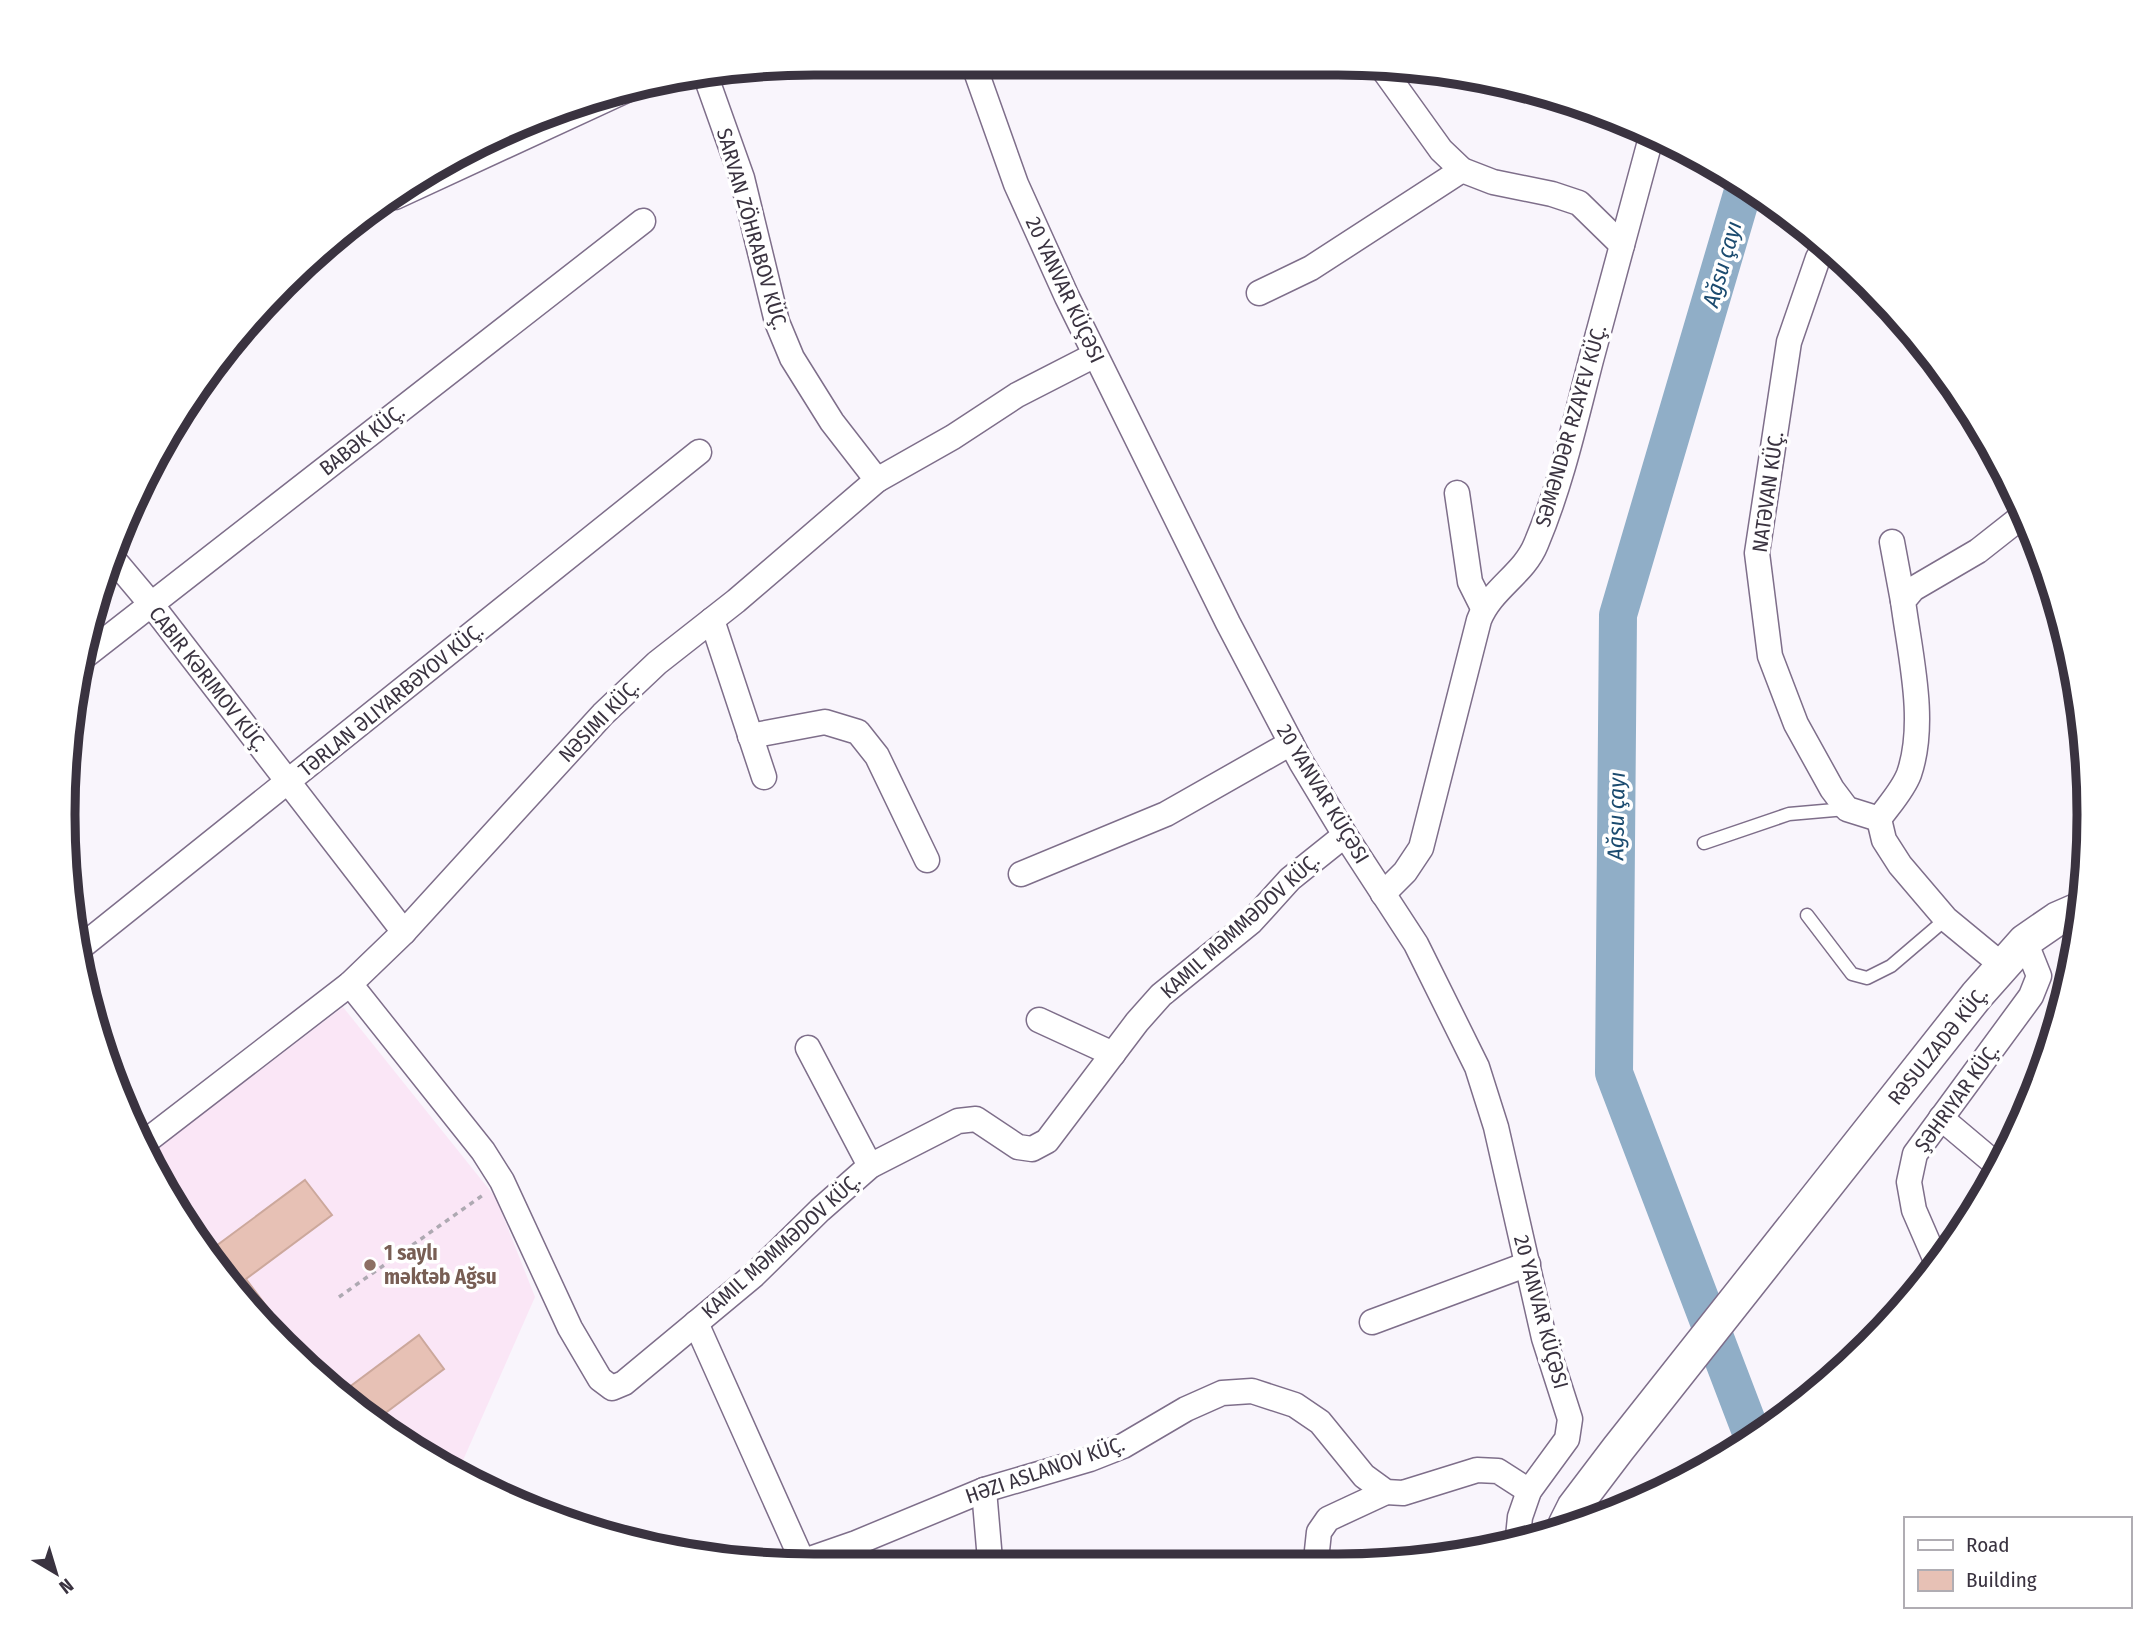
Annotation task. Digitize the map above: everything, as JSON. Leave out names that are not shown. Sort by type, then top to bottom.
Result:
[{"type":"main road","name":"RƏSULZADƏ KÜÇ.","points":[[1568,1517],[1618,1449],[1977,995],[2025,941],[2070,914]]},
{"type":"street","name":"20 YANVAR KÜÇƏSI","points":[[978,75],[1016,184],[1066,297],[1228,624],[1291,743],[1345,835],[1416,944],[1477,1067],[1496,1127],[1545,1338],[1570,1419],[1567,1439],[1529,1491],[1520,1517],[1519,1531]]},
{"type":"street","points":[[1389,77],[1441,150],[1462,170],[1493,182],[1552,194],[1579,203],[1622,245]]},
{"type":"street","name":"SARVAN ZÖHRABOV KÜÇ.","points":[[708,83],[742,178],[777,322],[792,358],[832,422],[877,480]]},
{"type":"street","name":"SƏMƏNDƏR RZAYEV KÜÇ.","points":[[1383,894],[1405,872],[1421,848],[1483,608],[1517,573],[1535,547],[1563,466],[1649,145]]},
{"type":"street","points":[[1259,293],[1311,268],[1462,170]]},
{"type":"street","name":"BABƏK KÜÇ.","points":[[94,648],[643,221]]},
{"type":"street","name":"NATƏVAN KÜÇ.","points":[[1820,255],[1789,342],[1757,553],[1770,656],[1796,724],[1832,789],[1847,808]]},
{"type":"street","name":"NƏSIMI KÜÇ.","points":[[150,1138],[350,984],[404,932],[603,714],[657,663],[712,620],[877,480],[953,437],[1017,395],[1095,355]]},
{"type":"street","name":"TƏRLAN ƏLIYARBƏYOV KÜÇ.","points":[[87,943],[699,452]]},
{"type":"street","points":[[1457,493],[1470,582],[1483,608]]},
{"type":"street","points":[[1903,601],[1913,589],[1978,551],[2015,521]]},
{"type":"street","points":[[1892,542],[1903,601],[1916,702],[1917,739],[1908,776],[1879,819],[1884,840],[1900,864],[1946,919],[2003,966]]},
{"type":"street","name":"CABIR KƏRIMOV KÜÇ.","points":[[119,565],[404,932]]},
{"type":"street","points":[[712,620],[764,776]]},
{"type":"street","points":[[751,736],[825,722],[858,732],[877,757],[927,860]]},
{"type":"street","points":[[1021,874],[1166,814],[1291,743]]},
{"type":"street","points":[[1847,808],[1879,819]]},
{"type":"street","name":"KAMIL MƏMMƏDOV KÜÇ.","points":[[350,984],[483,1152],[502,1181],[570,1328],[600,1379],[612,1388],[624,1383],[754,1275],[820,1210],[870,1166],[958,1121],[976,1119],[1018,1147],[1032,1149],[1047,1141],[1137,1021],[1161,995],[1251,922],[1290,879],[1345,835]]},
{"type":"street","name":"ŞƏHRIYAR KÜÇ.","points":[[1933,1253],[1914,1210],[1909,1182],[1915,1154],[2031,996],[2039,976],[2025,941]]},
{"type":"street","points":[[1039,1020],[1113,1054]]},
{"type":"street","points":[[808,1048],[870,1166]]},
{"type":"street","points":[[1941,1118],[1991,1160]]},
{"type":"street","points":[[1372,1322],[1528,1264]]},
{"type":"street","points":[[696,1323],[802,1554]]},
{"type":"street","name":"HƏZI ASLANOV KÜÇ.","points":[[823,1554],[984,1490],[1090,1459],[1123,1446],[1186,1409],[1222,1393],[1252,1391],[1295,1405],[1320,1423],[1364,1476],[1386,1492]]},
{"type":"street","points":[[1317,1554],[1319,1532],[1328,1518],[1386,1492],[1403,1493],[1477,1469],[1498,1471],[1529,1491]]},
{"type":"street","points":[[984,1490],[989,1554]]},
{"type":"lane","points":[[1704,842],[1789,814],[1847,808]]},
{"type":"lane","points":[[1807,915],[1852,974],[1867,978],[1891,966],[1946,919]]},
{"type":"path","points":[[339,1297],[502,1181]]},
{"type":"shaded area","name":"1 saylı məktəb Ağsu","points":[[343,1007],[496,1198],[535,1297],[461,1464],[364,1401],[292,1337],[228,1265],[174,1184],[156,1150]]},
{"type":"building","points":[[305,1180],[332,1215],[246,1279],[279,1323],[215,1247]]},
{"type":"building","points":[[419,1335],[444,1369],[383,1415],[348,1388]]},
{"type":"waterway","name":"Ağsu çayı","points":[[1741,196],[1618,615],[1614,1073],[1749,1428]]},
{"type":"place","name":"1 saylı məktəb Ağsu","points":[[370,1265]]}]
